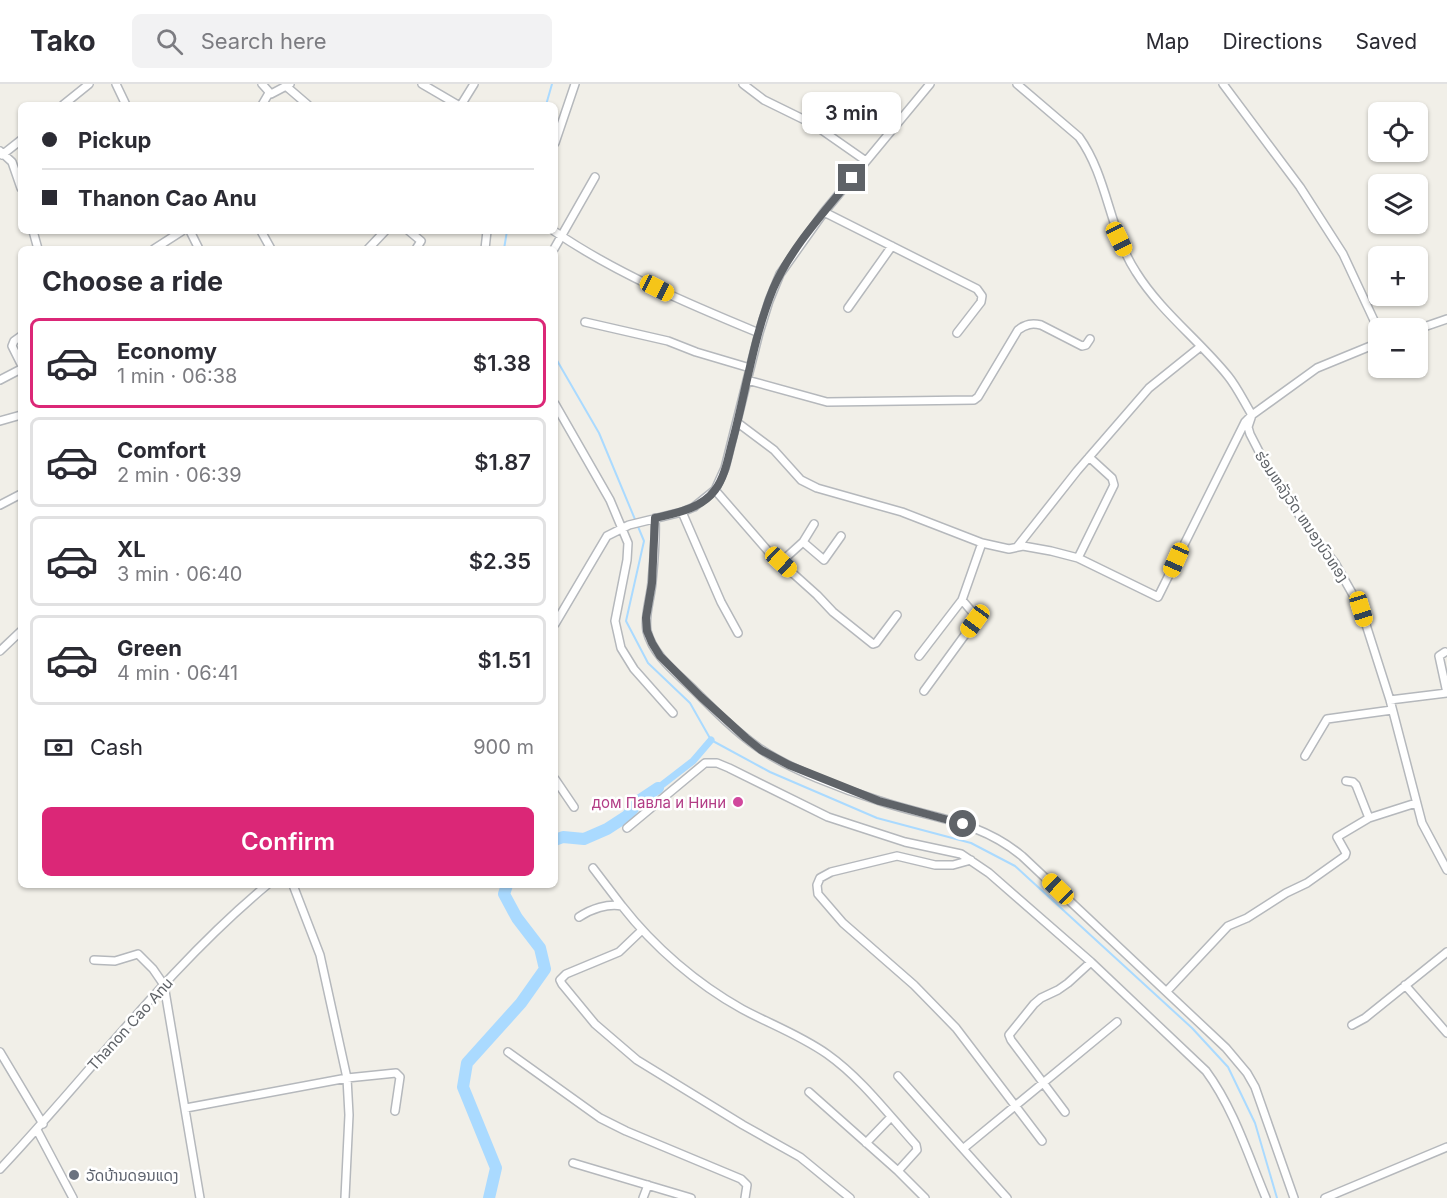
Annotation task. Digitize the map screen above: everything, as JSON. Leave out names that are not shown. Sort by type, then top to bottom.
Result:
[{"type":"street","points":[[67,102],[89,84]]},
{"type":"street","points":[[116,84],[125,102]]},
{"type":"street","points":[[262,84],[269,93],[274,94],[288,86],[305,102]]},
{"type":"street","points":[[422,84],[454,102]]},
{"type":"street","points":[[461,102],[474,84]]},
{"type":"street","points":[[558,134],[575,84]]},
{"type":"street","points":[[743,84],[764,100],[813,124],[866,161]]},
{"type":"street","points":[[558,617],[600,545],[608,536],[626,526],[682,512],[705,499],[715,490],[723,474],[738,423],[759,333],[780,274],[824,212],[930,84]]},
{"type":"street","name":"ຮ່ອມຫລັງວັດ ຫນອງບົວທອງ","points":[[1017,84],[1079,137],[1084,144],[1100,181],[1116,232],[1136,272],[1158,302],[1228,377],[1252,415],[1248,427],[1250,434],[1269,471],[1317,541],[1335,563],[1361,609],[1392,710],[1422,823],[1447,870]]},
{"type":"street","points":[[1223,84],[1300,187],[1343,254],[1373,318]]},
{"type":"street","points":[[264,102],[269,93]]},
{"type":"street","points":[[18,142],[1,154],[12,162],[18,179]]},
{"type":"street","points":[[556,246],[595,177]]},
{"type":"street","points":[[824,212],[981,292],[981,302],[957,333]]},
{"type":"street","points":[[159,246],[177,234]]},
{"type":"street","points":[[371,246],[382,234]]},
{"type":"street","points":[[413,234],[421,241],[418,246]]},
{"type":"street","points":[[558,234],[601,259],[691,305],[759,333]]},
{"type":"street","points":[[848,308],[892,246]]},
{"type":"street","points":[[1428,326],[1447,319]]},
{"type":"street","points":[[585,322],[668,340],[696,352],[750,368]]},
{"type":"street","points":[[747,380],[827,402],[974,400],[978,398],[1018,330],[1023,326],[1041,325],[1082,346],[1086,345],[1090,339]]},
{"type":"street","points":[[18,338],[12,346],[18,360]]},
{"type":"street","points":[[1017,547],[1089,457],[1149,388],[1200,347]]},
{"type":"street","points":[[738,423],[774,450],[793,473],[808,484],[902,512],[982,543],[1009,549],[1023,546],[1078,558],[1156,597],[1160,596],[1240,430],[1252,415],[1317,368],[1368,347]]},
{"type":"street","points":[[0,380],[18,369]]},
{"type":"street","points":[[558,409],[626,526],[628,543],[615,621],[621,648],[634,669],[674,713]]},
{"type":"street","points":[[0,421],[18,416]]},
{"type":"street","points":[[1078,558],[1114,485],[1112,478],[1089,457]]},
{"type":"street","points":[[715,490],[768,551],[839,618],[873,644],[897,615]]},
{"type":"street","points":[[0,505],[18,496]]},
{"type":"street","points":[[682,512],[720,602],[738,633]]},
{"type":"street","points":[[655,518],[652,583],[646,618],[647,631],[660,656],[715,710],[761,750],[789,765],[879,801],[949,819],[1006,843],[1167,991],[1226,1048],[1247,1073],[1255,1087],[1294,1198]]},
{"type":"street","points":[[781,562],[803,542],[814,524]]},
{"type":"street","points":[[803,542],[824,560],[841,536]]},
{"type":"street","points":[[919,656],[962,600],[982,543]]},
{"type":"street","points":[[924,691],[975,621],[974,614],[962,600]]},
{"type":"street","points":[[0,651],[18,634]]},
{"type":"street","points":[[1389,700],[1447,693],[1439,656],[1444,652]]},
{"type":"street","points":[[1305,756],[1327,719],[1392,710]]},
{"type":"street","points":[[627,828],[705,763],[710,762],[729,768],[828,817],[905,842],[962,854],[989,873],[1091,962],[1206,1071],[1220,1089],[1266,1198]]},
{"type":"street","points":[[1346,781],[1356,785],[1369,818]]},
{"type":"street","points":[[558,783],[574,807]]},
{"type":"street","points":[[1167,991],[1228,926],[1247,918],[1286,892],[1307,883],[1345,856],[1346,853],[1337,837],[1369,818],[1416,803]]},
{"type":"street","points":[[971,860],[953,865],[934,865],[897,856],[831,872],[820,878],[817,885],[818,894],[843,923],[914,985],[956,1029],[1042,1141]]},
{"type":"street","points":[[593,868],[641,931],[708,987],[743,1009],[799,1036],[852,1074],[918,1147],[898,1171]]},
{"type":"street","name":"Thanon Cao Anu","points":[[0,1169],[40,1127],[164,985],[235,912],[263,888]]},
{"type":"street","points":[[294,888],[320,955],[347,1078],[349,1115],[345,1198]]},
{"type":"street","points":[[579,917],[589,910],[615,904],[622,906]]},
{"type":"street","points":[[641,931],[619,952],[566,974],[560,980],[562,984],[596,1024],[637,1060],[722,1113],[800,1157],[850,1198]]},
{"type":"street","points":[[94,960],[115,961],[138,954],[153,969],[164,985],[200,1198]]},
{"type":"street","points":[[1352,1025],[1365,1018],[1446,954]]},
{"type":"street","points":[[1065,1112],[1009,1035],[1034,1004],[1068,984],[1091,962]]},
{"type":"street","points":[[1406,985],[1447,1033]]},
{"type":"street","points":[[964,1148],[1117,1022]]},
{"type":"street","points":[[508,1052],[600,1118],[741,1179],[747,1185],[745,1198]]},
{"type":"street","points":[[1,1057],[40,1127],[73,1198]]},
{"type":"street","points":[[186,1108],[347,1078],[396,1073],[400,1077],[396,1111]]},
{"type":"street","points":[[898,1076],[1007,1198]]},
{"type":"street","points":[[808,1092],[898,1171],[925,1198]]},
{"type":"street","points":[[866,1143],[891,1117]]},
{"type":"street","points":[[1326,1198],[1447,1147]]},
{"type":"street","points":[[573,1163],[691,1198]]},
{"type":"street","points":[[643,1198],[648,1185]]},
{"type":"waterway","points":[[547,102],[552,84]]},
{"type":"waterway","points":[[504,246],[506,234]]},
{"type":"waterway","points":[[558,362],[599,433],[644,541],[626,621],[648,663],[690,703],[711,740],[770,772],[877,818],[971,843],[1015,866],[1192,1028],[1228,1067],[1255,1123],[1277,1198]]},
{"type":"waterway","points":[[658,788],[693,761],[711,740]]},
{"type":"waterway","points":[[558,839],[563,837],[584,839],[607,829],[627,816],[640,800],[658,788]]},
{"type":"waterway","points":[[489,1198],[496,1168],[463,1087],[467,1063],[521,1003],[545,969],[540,948],[517,918],[504,894],[506,888]]},
{"type":"place","name":"дом Павла и Нини","points":[[738,802]]},
{"type":"place","name":"ວັດບ້ານດອນແດງ","points":[[74,1175]]},
{"type":"route","points":[[852,178],[824,212],[780,274],[769,301],[725,468],[715,490],[694,507],[655,518],[652,583],[646,618],[647,631],[660,656],[715,710],[761,750],[789,765],[879,801],[963,824]]}]
